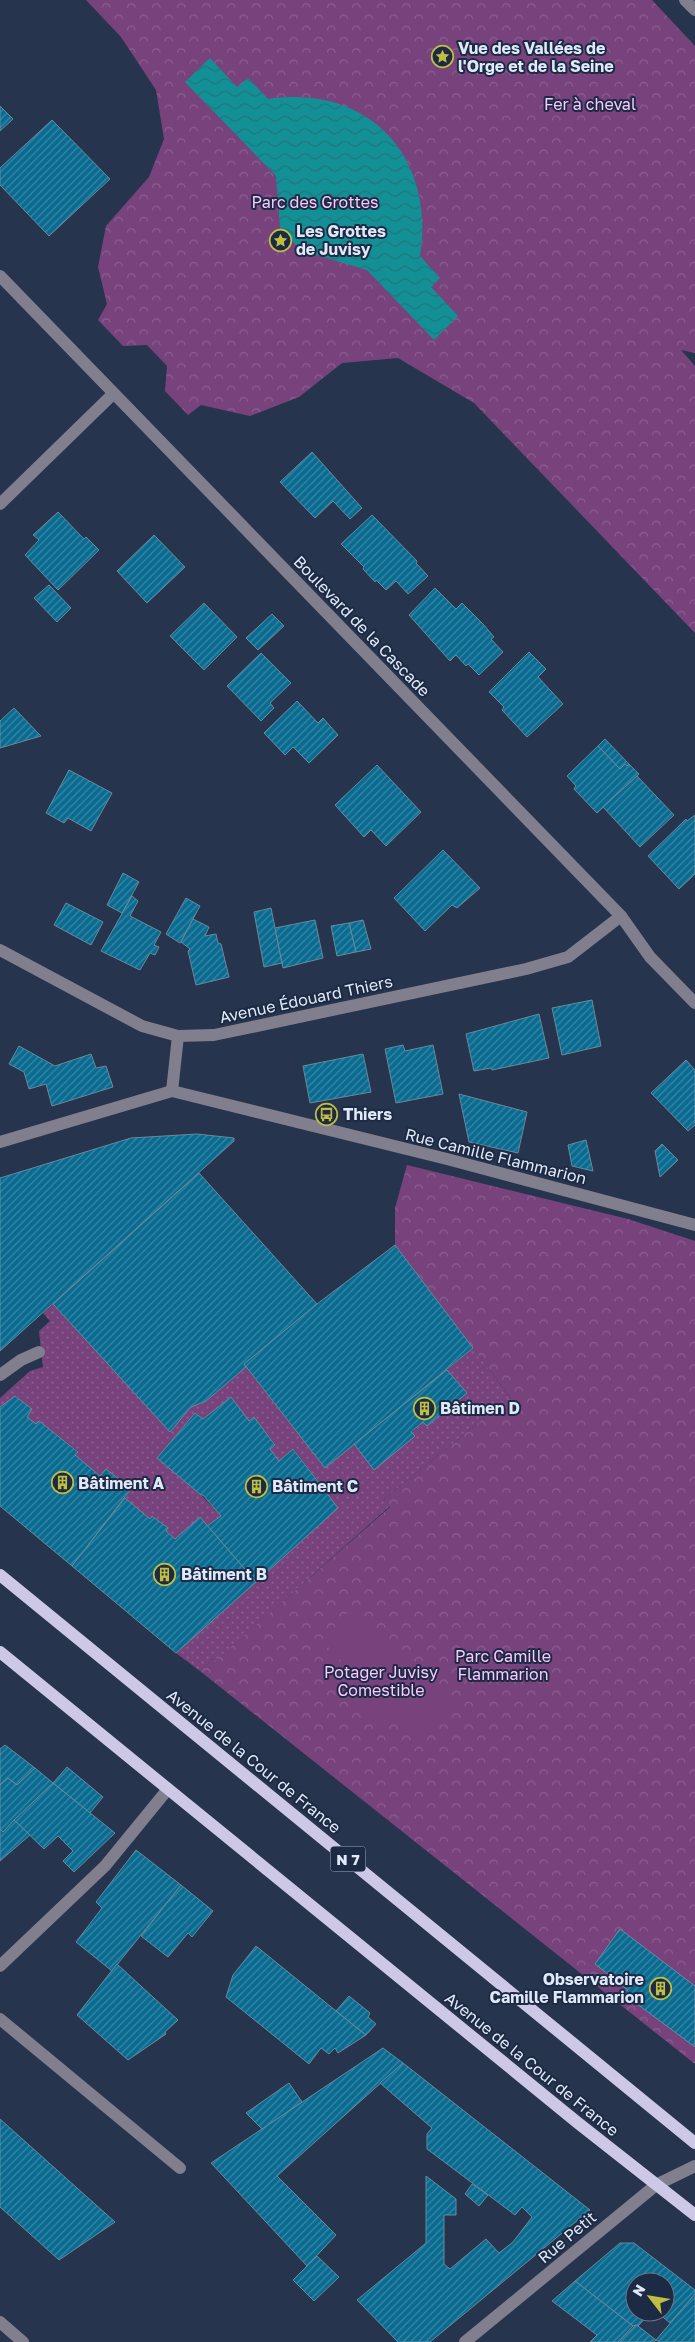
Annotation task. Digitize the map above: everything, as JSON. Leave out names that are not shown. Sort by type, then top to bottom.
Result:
[{"type":"main road","name":"Avenue de la Cour de France","points":[[0,1575],[695,2143]]},
{"type":"main road","name":"Avenue de la Cour de France","points":[[0,1652],[695,2215]]},
{"type":"street","points":[[685,0],[695,10]]},
{"type":"street","name":"Boulevard de la Cascade","points":[[0,276],[620,916],[650,957],[695,1003]]},
{"type":"street","points":[[0,504],[113,394]]},
{"type":"street","name":"Avenue Édouard Thiers","points":[[0,950],[142,1026],[178,1036],[214,1035],[516,971],[568,957],[620,916]]},
{"type":"street","points":[[0,1142],[172,1091],[178,1036]]},
{"type":"street","name":"Rue Camille Flammarion","points":[[172,1091],[447,1159],[695,1224]]},
{"type":"street","points":[[0,1376],[21,1360],[39,1352]]},
{"type":"street","points":[[0,1966],[105,1866],[168,1789]]},
{"type":"street","points":[[0,2019],[180,2168]]},
{"type":"street","name":"Rue Petit","points":[[465,2342],[656,2185],[695,2166]]},
{"type":"street","points":[[0,2322],[24,2342]]},
{"type":"green space","name":"Parc des Grottes","points":[[86,0],[652,0],[695,46],[695,353],[681,350],[695,366],[695,633],[474,403],[398,358],[342,363],[299,397],[250,416],[201,405],[188,415],[165,391],[167,366],[147,345],[123,346],[98,320],[107,304],[98,267],[106,226],[149,177],[164,139],[156,90],[121,37]]},
{"type":"green space","name":"Parc Camille Flammarion","points":[[407,1165],[628,1219],[695,1241],[695,2064],[200,1671],[213,1659],[215,1661],[390,1507],[384,1499],[510,1397],[395,1245],[395,1208]]},
{"type":"green space","points":[[53,1304],[170,1432],[191,1407],[206,1401],[246,1367],[325,1468],[354,1444],[374,1469],[423,1422],[427,1426],[466,1394],[447,1370],[473,1348],[510,1397],[384,1499],[390,1506],[215,1662],[213,1659],[200,1671],[176,1653],[338,1508],[294,1449],[279,1461],[270,1449],[275,1444],[254,1417],[249,1421],[231,1397],[203,1419],[195,1413],[157,1458],[201,1495],[221,1516],[207,1526],[175,1539],[166,1531],[168,1528],[153,1516],[150,1519],[125,1498],[131,1489],[106,1469],[100,1476],[75,1455],[78,1451],[39,1421],[36,1424],[27,1417],[32,1409],[16,1396],[0,1407],[0,1398],[30,1371],[43,1367],[39,1331],[50,1321],[43,1313]]},
{"type":"green space","name":"Potager Juvisy Comestible","points":[[352,1608],[450,1706],[419,1736],[393,1711],[379,1725],[334,1686],[350,1669],[322,1641]]},
{"type":"water","points":[[210,58],[237,87],[248,78],[268,99],[304,97],[337,103],[365,116],[388,135],[406,159],[417,188],[422,220],[420,256],[440,278],[431,287],[458,316],[434,340],[367,270],[300,250],[280,227],[276,176],[185,82]]},
{"type":"building","points":[[0,106],[13,119],[0,131]]},
{"type":"building","points":[[52,120],[110,179],[49,236],[0,185],[0,168]]},
{"type":"building","points":[[312,452],[362,508],[350,519],[333,501],[315,518],[280,482]]},
{"type":"building","points":[[58,512],[84,539],[86,537],[99,550],[58,590],[25,555],[39,540],[33,535]]},
{"type":"building","points":[[372,515],[417,561],[416,563],[428,576],[408,594],[396,581],[386,590],[376,580],[375,582],[363,569],[364,567],[341,544]]},
{"type":"building","points":[[154,535],[185,567],[147,603],[117,571]]},
{"type":"building","points":[[49,585],[71,608],[57,622],[34,598]]},
{"type":"building","points":[[435,588],[456,609],[462,603],[494,637],[491,639],[503,652],[479,675],[468,664],[466,666],[456,655],[450,661],[409,615]]},
{"type":"building","points":[[204,603],[237,637],[204,670],[170,636]]},
{"type":"building","points":[[272,614],[284,626],[258,650],[246,638]]},
{"type":"building","points":[[529,652],[546,669],[538,677],[563,704],[527,737],[502,710],[504,707],[489,692]]},
{"type":"building","points":[[261,653],[291,683],[270,703],[274,708],[261,721],[227,686]]},
{"type":"building","points":[[297,701],[318,723],[323,718],[338,735],[309,763],[293,747],[285,755],[264,733]]},
{"type":"building","points":[[14,708],[41,736],[0,748],[0,721]]},
{"type":"building","points":[[605,739],[629,764],[627,766],[625,764],[620,769],[598,746]]},
{"type":"building","points":[[598,746],[620,769],[625,764],[627,766],[629,764],[639,774],[597,813],[574,789],[576,786],[567,776]]},
{"type":"building","points":[[377,765],[421,812],[386,846],[371,830],[364,837],[335,805]]},
{"type":"building","points":[[69,770],[112,793],[91,831],[68,818],[64,823],[46,813]]},
{"type":"building","points":[[637,776],[674,815],[640,847],[603,807]]},
{"type":"building","points":[[695,815],[695,874],[679,889],[648,856],[686,819],[687,821]]},
{"type":"building","points":[[443,850],[480,888],[457,908],[452,905],[425,931],[394,898]]},
{"type":"building","points":[[123,873],[139,882],[122,913],[107,905]]},
{"type":"building","points":[[132,896],[138,901],[130,916],[161,932],[154,945],[159,947],[155,955],[150,953],[140,970],[101,951]]},
{"type":"building","points":[[186,898],[200,906],[180,943],[166,934]]},
{"type":"building","points":[[66,903],[103,922],[91,945],[54,925]]},
{"type":"building","points":[[271,908],[282,963],[264,967],[254,912]]},
{"type":"building","points":[[193,919],[209,927],[205,936],[216,934],[218,943],[221,944],[229,977],[196,985],[188,951],[190,949],[181,942]]},
{"type":"building","points":[[315,920],[323,958],[283,968],[275,928]]},
{"type":"building","points":[[363,920],[371,949],[356,952],[349,923]]},
{"type":"building","points":[[349,923],[356,952],[337,956],[331,926]]},
{"type":"building","points":[[592,1000],[601,1046],[562,1055],[552,1008]]},
{"type":"building","points":[[539,1014],[549,1058],[492,1070],[491,1068],[474,1071],[466,1034]]},
{"type":"building","points":[[403,1045],[405,1051],[433,1045],[443,1094],[396,1103],[385,1049]]},
{"type":"building","points":[[19,1046],[55,1066],[91,1054],[96,1068],[106,1066],[113,1087],[52,1106],[46,1084],[29,1089],[24,1072],[9,1064]]},
{"type":"building","points":[[363,1054],[371,1092],[310,1103],[303,1066]]},
{"type":"building","points":[[686,1060],[695,1070],[695,1125],[688,1131],[651,1093]]},
{"type":"building","points":[[459,1094],[527,1112],[518,1153],[469,1142]]},
{"type":"building","points":[[197,1134],[234,1138],[234,1141],[0,1351],[0,1178],[131,1138]]},
{"type":"building","points":[[586,1140],[593,1171],[572,1166],[568,1145]]},
{"type":"building","points":[[662,1144],[678,1160],[660,1177],[655,1151]]},
{"type":"building","points":[[199,1173],[317,1304],[244,1364],[246,1367],[206,1401],[191,1407],[170,1432],[53,1304]]},
{"type":"building","points":[[395,1245],[473,1348],[325,1468],[244,1364],[317,1304]]},
{"type":"building","name":"Bâtimen D","points":[[447,1370],[467,1393],[427,1426],[423,1422],[411,1432],[415,1436],[374,1470],[354,1444]]},
{"type":"building","name":"Bâtiment A","points":[[15,1396],[32,1409],[27,1417],[36,1424],[39,1421],[78,1452],[75,1455],[100,1476],[106,1469],[131,1489],[72,1566],[0,1506],[0,1407]]},
{"type":"building","name":"Bâtiment C","points":[[231,1397],[249,1421],[254,1417],[275,1445],[270,1449],[279,1461],[293,1449],[338,1508],[256,1582],[207,1526],[221,1516],[203,1495],[157,1458],[195,1413],[203,1419]]},
{"type":"building","name":"Bâtiment B","points":[[125,1498],[150,1519],[152,1516],[168,1528],[166,1531],[175,1539],[200,1517],[256,1582],[176,1653],[72,1566]]},
{"type":"building","points":[[5,1745],[35,1768],[17,1785],[8,1778],[0,1785],[0,1749]]},
{"type":"building","points":[[67,1767],[103,1797],[90,1813],[53,1783]]},
{"type":"building","points":[[35,1768],[53,1783],[3,1832],[0,1829],[0,1785],[8,1778],[17,1785]]},
{"type":"building","points":[[53,1783],[115,1833],[74,1872],[63,1861],[73,1851],[58,1836],[44,1849],[14,1820]]},
{"type":"building","points":[[14,1820],[30,1835],[0,1861],[0,1829],[3,1832]]},
{"type":"building","points":[[136,1850],[181,1885],[112,1971],[76,1942],[102,1908],[96,1902]]},
{"type":"building","points":[[181,1885],[213,1911],[192,1937],[188,1933],[168,1957],[141,1936]]},
{"type":"building","name":"Observatoire Camille Flammarion","points":[[620,1929],[695,1986],[695,2047],[629,1998],[623,1998],[623,1991],[628,1990],[595,1964]]},
{"type":"building","points":[[256,1946],[366,2035],[338,2053],[335,2048],[329,2054],[321,2048],[309,2064],[226,1997],[233,1975]]},
{"type":"building","points":[[117,1964],[178,2020],[165,2032],[166,2034],[128,2060],[77,2015]]},
{"type":"building","points":[[349,1996],[370,2013],[368,2017],[376,2024],[366,2035],[336,2011]]},
{"type":"building","points":[[383,2048],[403,2063],[277,2176],[336,2235],[307,2266],[211,2163]]},
{"type":"building","points":[[403,2063],[590,2210],[430,2342],[398,2342],[357,2300],[426,2243],[426,2176],[456,2199],[456,2215],[444,2215],[444,2264],[450,2269],[486,2239],[499,2253],[513,2242],[532,2217],[522,2207],[515,2215],[427,2149],[427,2134],[432,2128],[380,2083]]},
{"type":"building","points":[[289,2083],[302,2102],[262,2129],[246,2113]]},
{"type":"building","points":[[0,2119],[115,2222],[59,2260],[0,2207]]},
{"type":"building","points":[[472,2184],[488,2195],[479,2206],[465,2194]]},
{"type":"building","points":[[620,2243],[634,2243],[672,2272],[625,2272],[625,2320],[575,2281]]},
{"type":"building","points":[[317,2256],[339,2277],[314,2301],[293,2280]]},
{"type":"building","points":[[675,2275],[695,2290],[695,2294],[675,2317]]},
{"type":"building","points":[[575,2281],[625,2320],[625,2322],[633,2326],[618,2342],[590,2342],[597,2335],[552,2301]]},
{"type":"building","points":[[695,2294],[695,2342],[659,2342],[656,2340],[671,2322],[675,2322],[675,2318]]},
{"type":"building","points":[[628,2322],[642,2322],[638,2326],[633,2326]]},
{"type":"building","points":[[636,2325],[656,2340],[654,2342],[618,2342]]},
{"type":"place","name":"Vue des Vallées de l'Orge et de la Seine","points":[[442,57]]},
{"type":"place","name":"Les Grottes de Juvisy","points":[[280,240]]},
{"type":"place","name":"Thiers","points":[[327,1114]]},
{"type":"place","name":"Bâtimen D","points":[[424,1408]]},
{"type":"place","name":"Bâtiment A","points":[[62,1483]]},
{"type":"place","name":"Bâtiment C","points":[[256,1486]]},
{"type":"place","name":"Bâtiment B","points":[[165,1574]]},
{"type":"place","name":"Observatoire Camille Flammarion","points":[[660,1988]]},
{"type":"park label","name":"Fer à cheval","points":[[590,104]]}]
